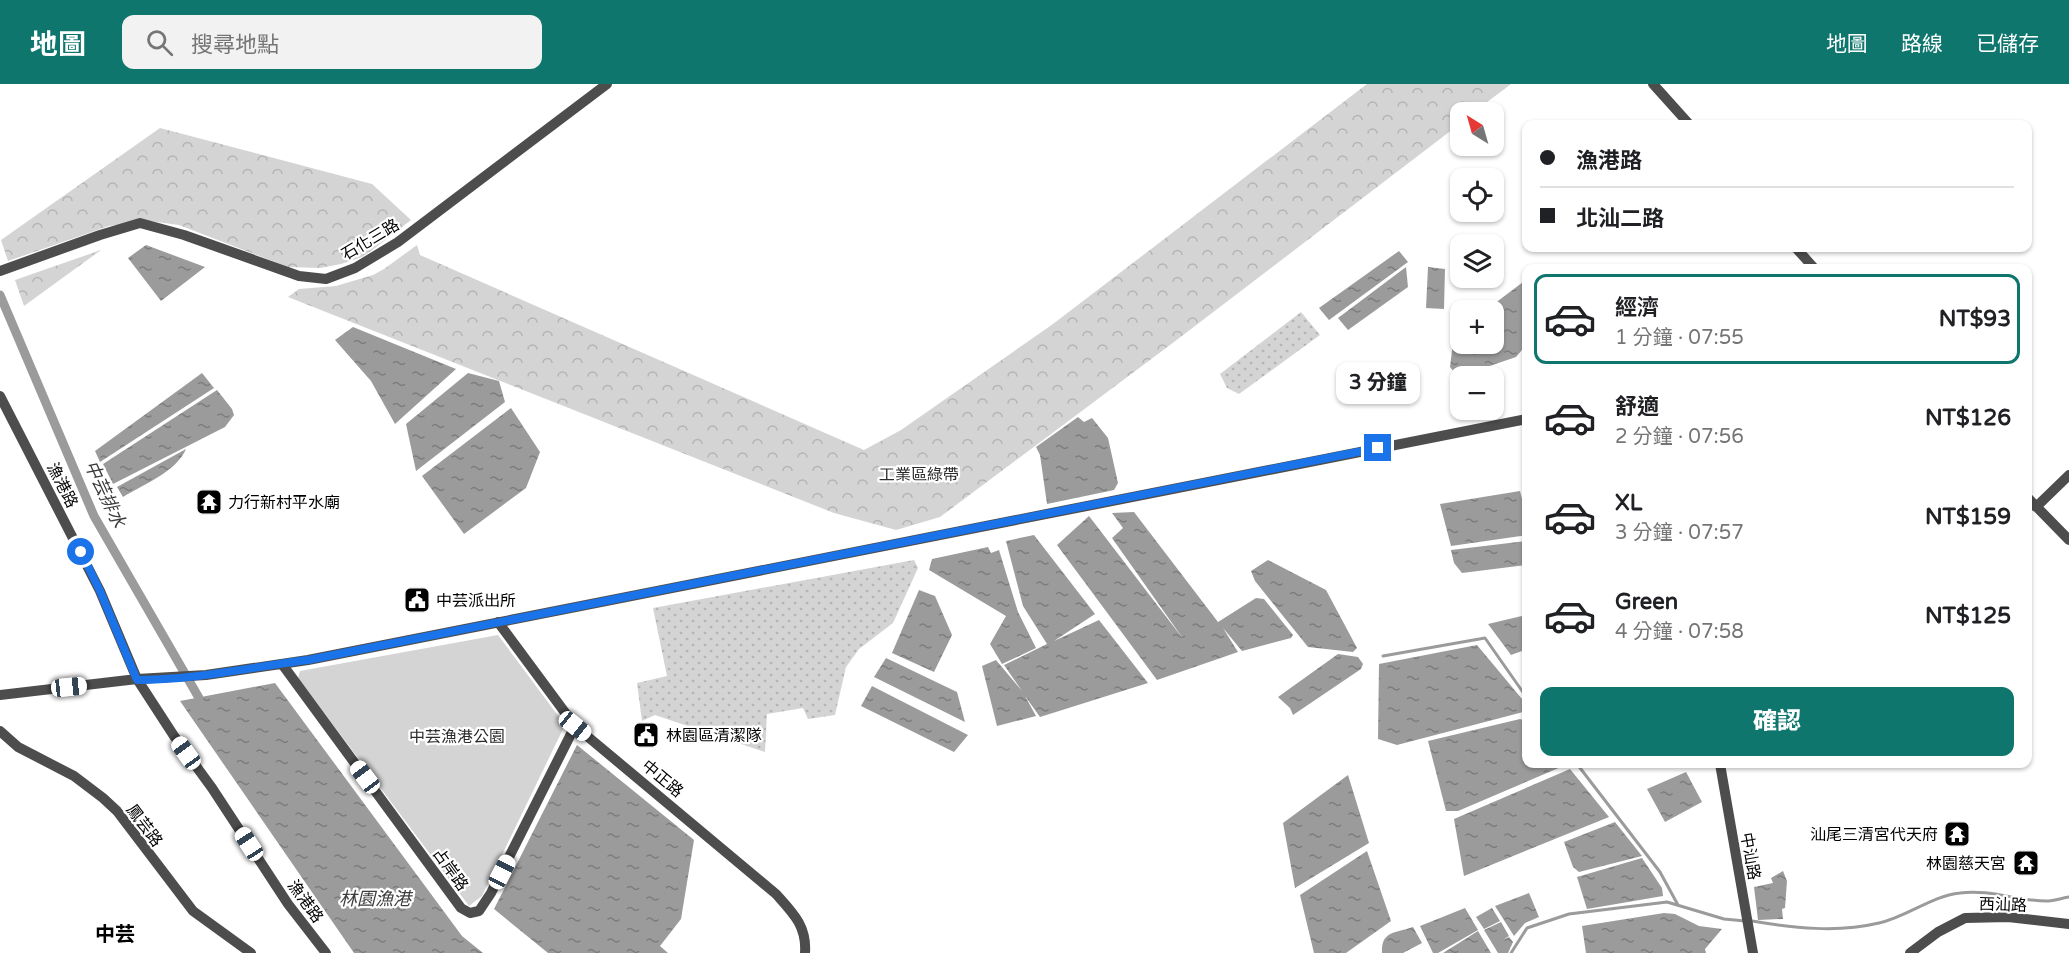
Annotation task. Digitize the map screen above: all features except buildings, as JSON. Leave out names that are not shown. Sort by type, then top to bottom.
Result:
[{"type":"street","name":"石化三路","points":[[4,270],[99,235],[140,223],[184,235],[299,276],[326,279],[356,268],[398,242],[607,84]]},
{"type":"street","points":[[1653,84],[1685,120]]},
{"type":"street","points":[[1800,252],[1810,264]]},
{"type":"street","name":"漁港路","points":[[0,396],[100,591],[137,680],[212,788],[288,904],[326,953]]},
{"type":"street","points":[[0,695],[206,675],[282,664],[1522,420]]},
{"type":"street","points":[[2036,507],[2069,476]]},
{"type":"street","points":[[2032,502],[2069,540]]},
{"type":"street","name":"中正路","points":[[498,622],[575,726],[777,894],[800,923],[806,939],[806,953]]},
{"type":"street","name":"占岸路","points":[[282,664],[462,908],[470,913],[480,911],[491,893],[575,726]]},
{"type":"street","name":"鳳芸路","points":[[0,731],[18,747],[74,776],[103,798],[117,811],[193,911],[251,953]]},
{"type":"street","name":"中汕路","points":[[1721,768],[1753,953]]},
{"type":"street","name":"西汕路","points":[[1910,953],[1938,932],[1965,918],[2008,917],[2069,924]]},
{"type":"green space","name":"工業區綠帶","points":[[1367,84],[1511,84],[1487,102],[1450,102],[1450,131],[940,517],[896,530],[834,513],[288,297],[299,289],[336,286],[373,275],[417,245],[420,255],[864,450],[901,430],[1053,324]]},
{"type":"green space","points":[[160,128],[372,184],[411,220],[362,257],[320,268],[288,267],[179,225],[149,221],[109,226],[8,261],[1,240]]},
{"type":"green space","points":[[101,250],[24,306],[15,280]]},
{"type":"green space","points":[[1301,312],[1320,335],[1239,394],[1227,388],[1220,374]]},
{"type":"green space","points":[[914,560],[918,568],[893,623],[859,649],[846,667],[835,715],[808,719],[803,708],[767,714],[765,752],[655,715],[642,721],[637,683],[667,676],[653,608]]},
{"type":"green space","name":"中芸漁港公園","points":[[498,635],[565,725],[482,896],[469,906],[298,678],[300,671]]},
{"type":"water","points":[[146,245],[205,267],[161,301],[128,258]]},
{"type":"water","points":[[1399,251],[1408,262],[1329,320],[1319,308]]},
{"type":"water","points":[[1406,267],[1408,287],[1348,330],[1338,318]]},
{"type":"water","points":[[1428,267],[1445,269],[1444,309],[1426,308]]},
{"type":"water","points":[[1522,283],[1522,350],[1516,357],[1490,366],[1450,366],[1452,354],[1504,354],[1504,300],[1499,300]]},
{"type":"water","points":[[353,327],[456,369],[395,424],[371,381],[335,340]]},
{"type":"water","points":[[202,373],[214,388],[100,462],[95,451]]},
{"type":"water","points":[[468,373],[499,381],[505,402],[416,471],[406,424]]},
{"type":"water","points":[[217,390],[234,415],[225,427],[113,484],[103,464]]},
{"type":"water","points":[[511,408],[540,452],[526,488],[464,534],[422,476]]},
{"type":"water","points":[[1078,417],[1084,422],[1092,418],[1108,438],[1118,483],[1114,490],[1047,504],[1040,455],[1036,447]]},
{"type":"water","points":[[186,449],[167,471],[123,497],[117,487]]},
{"type":"water","points":[[1520,491],[1522,536],[1451,546],[1440,504]]},
{"type":"water","points":[[1134,512],[1218,622],[1256,598],[1264,599],[1293,635],[1291,638],[1242,651],[1223,628],[1238,652],[1157,680],[1057,545],[1089,516],[1184,640],[1112,538],[1123,528],[1112,513]]},
{"type":"water","points":[[1034,535],[1095,614],[1054,641],[1099,620],[1148,683],[1040,717],[1025,696],[1036,716],[997,726],[982,666],[996,660],[1022,691],[1004,665],[1047,644],[1023,606],[1006,541]]},
{"type":"water","points":[[1522,542],[1522,566],[1462,573],[1454,563],[1451,550]]},
{"type":"water","points":[[988,547],[991,553],[999,550],[1018,612],[1036,648],[1002,664],[990,644],[1006,616],[929,570],[932,559]]},
{"type":"water","points":[[1268,560],[1326,590],[1357,648],[1353,652],[1308,647],[1255,581],[1251,571]]},
{"type":"water","points":[[919,590],[935,596],[952,635],[934,672],[892,653]]},
{"type":"water","points":[[1522,616],[1522,651],[1511,655],[1488,624]]},
{"type":"water","points":[[1477,645],[1522,699],[1522,712],[1397,745],[1378,739],[1379,664]]},
{"type":"water","points":[[1338,654],[1358,657],[1363,664],[1361,669],[1293,715],[1290,708],[1278,697]]},
{"type":"water","points":[[886,658],[957,692],[965,722],[874,677]]},
{"type":"water","name":"林園漁港","points":[[275,683],[462,936],[483,953],[354,953],[180,701]]},
{"type":"water","points":[[872,686],[968,735],[954,752],[861,706]]},
{"type":"water","points":[[1520,719],[1522,720],[1522,768],[1559,768],[1458,811],[1446,811],[1428,741]]},
{"type":"water","points":[[577,745],[694,840],[681,919],[660,946],[668,953],[548,953],[494,909]]},
{"type":"water","points":[[1570,769],[1609,817],[1464,876],[1454,819]]},
{"type":"water","points":[[1686,772],[1702,802],[1665,822],[1647,789]]},
{"type":"water","points":[[1348,775],[1369,843],[1295,888],[1283,823]]},
{"type":"water","points":[[1615,822],[1642,856],[1579,872],[1573,867],[1564,842]]},
{"type":"water","points":[[1367,851],[1391,921],[1346,953],[1314,953],[1300,895]]},
{"type":"water","points":[[1642,858],[1662,888],[1663,896],[1587,909],[1577,877]]},
{"type":"water","points":[[1783,871],[1787,881],[1785,908],[1782,909],[1783,919],[1758,920],[1754,887],[1773,883],[1771,878]]},
{"type":"water","points":[[1529,893],[1539,917],[1525,923],[1514,936],[1495,906]]},
{"type":"water","points":[[1465,908],[1478,930],[1438,953],[1433,953],[1420,926]]},
{"type":"water","points":[[1492,908],[1500,921],[1484,929],[1476,917]]},
{"type":"water","points":[[1664,913],[1675,914],[1699,926],[1722,929],[1705,949],[1706,953],[1586,953],[1582,926]]},
{"type":"water","points":[[1501,922],[1509,936],[1503,940],[1509,937],[1513,942],[1508,953],[1498,953],[1484,930]]},
{"type":"water","points":[[1413,927],[1422,943],[1403,953],[1382,953],[1384,940],[1390,934]]},
{"type":"water","points":[[1478,931],[1491,953],[1443,953]]},
{"type":"waterway","name":"中芸排水","points":[[0,295],[94,516],[199,698]]},
{"type":"waterway","points":[[1383,656],[1485,638],[1522,691]]},
{"type":"waterway","points":[[1580,768],[1660,872],[1678,905]]},
{"type":"waterway","points":[[1752,921],[1800,927],[1847,928],[1889,920],[1939,898],[1960,893],[1982,893],[2046,901],[2069,897]]},
{"type":"waterway","points":[[1511,953],[1527,928],[1569,914],[1667,902],[1724,919],[1745,921]]},
{"type":"place","name":"力行新村平水廟","points":[[209,502]]},
{"type":"place","name":"中芸派出所","points":[[417,600]]},
{"type":"place","name":"林園區清潔隊","points":[[646,735]]},
{"type":"place","name":"汕尾三清宮代天府","points":[[1957,834]]},
{"type":"place","name":"林園慈天宮","points":[[2026,863]]},
{"type":"district","name":"中芸","points":[[115,934]]},
{"type":"route","points":[[81,552],[137,680],[156,680],[308,660],[1378,448]]}]
